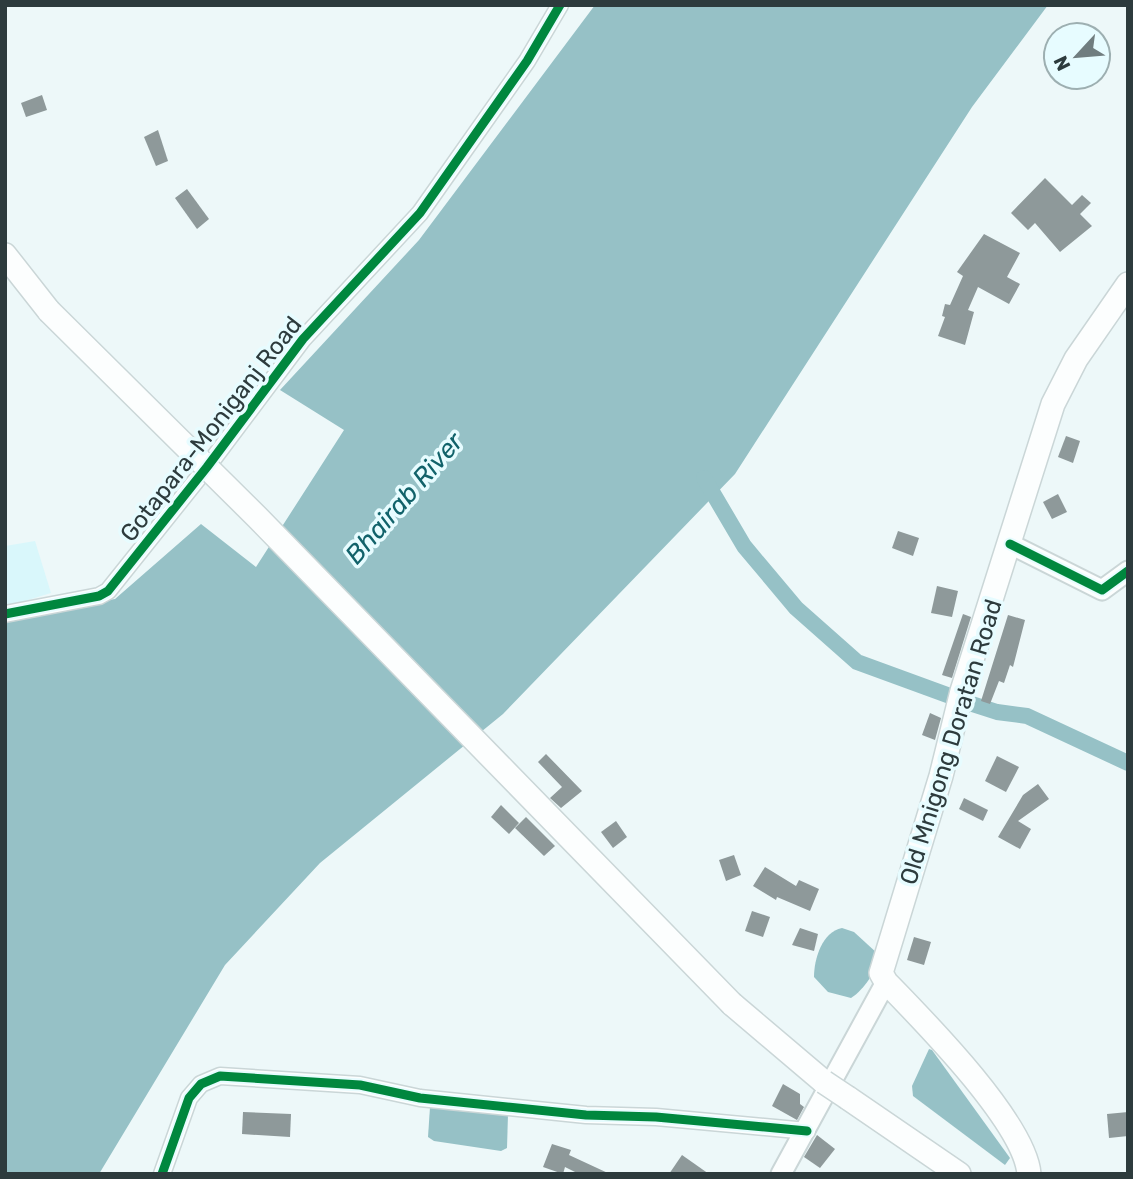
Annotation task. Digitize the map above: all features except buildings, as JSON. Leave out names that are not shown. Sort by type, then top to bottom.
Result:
[{"type":"main road","points":[[5,255],[49,311],[266,527],[732,1003],[824,1082],[959,1174]]},
{"type":"main road","name":"Old Mnigong Doratan Road","points":[[886,982],[881,972],[886,951],[942,776],[962,691],[1053,404],[1076,359],[1128,284]]},
{"type":"main road","points":[[886,982],[969,1072],[1021,1144],[1029,1174]]},
{"type":"street","name":"Gotapara-Moniganj Road","points":[[5,614],[99,596],[108,591],[207,467],[303,339],[420,213],[527,61],[560,5]]},
{"type":"street","points":[[1010,544],[1102,590],[1128,571]]},
{"type":"street","points":[[780,1174],[807,1130],[886,982]]},
{"type":"street","points":[[162,1174],[190,1098],[201,1084],[220,1076],[360,1085],[420,1098],[586,1115],[656,1117],[807,1130]]},
{"type":"shaded area","points":[[35,541],[51,593],[5,607],[5,546]]},
{"type":"water","name":"Bhairab River","points":[[595,5],[1048,5],[972,107],[735,474],[503,714],[320,863],[225,965],[99,1174],[5,1174],[5,616],[115,599],[201,524],[256,567],[344,430],[280,390],[419,240]]},
{"type":"water","points":[[842,928],[854,932],[878,954],[876,966],[869,979],[851,998],[828,992],[814,977],[820,947],[829,935]]},
{"type":"water","points":[[929,1049],[1010,1158],[1005,1165],[913,1096],[912,1086]]},
{"type":"water","points":[[430,1107],[508,1114],[507,1148],[501,1151],[434,1141],[428,1137]]},
{"type":"waterway","points":[[704,478],[744,546],[796,608],[857,662],[950,696]]},
{"type":"waterway","points":[[969,703],[997,712],[1027,716],[1128,763]]},
{"type":"cycle path","points":[[5,614],[99,596],[108,591],[207,467],[303,339],[420,213],[527,61],[560,5]]},
{"type":"cycle path","points":[[1010,544],[1102,590],[1128,571]]},
{"type":"cycle path","points":[[162,1174],[189,1098],[201,1084],[220,1076],[360,1085],[420,1098],[586,1115],[656,1117],[807,1131]]}]
